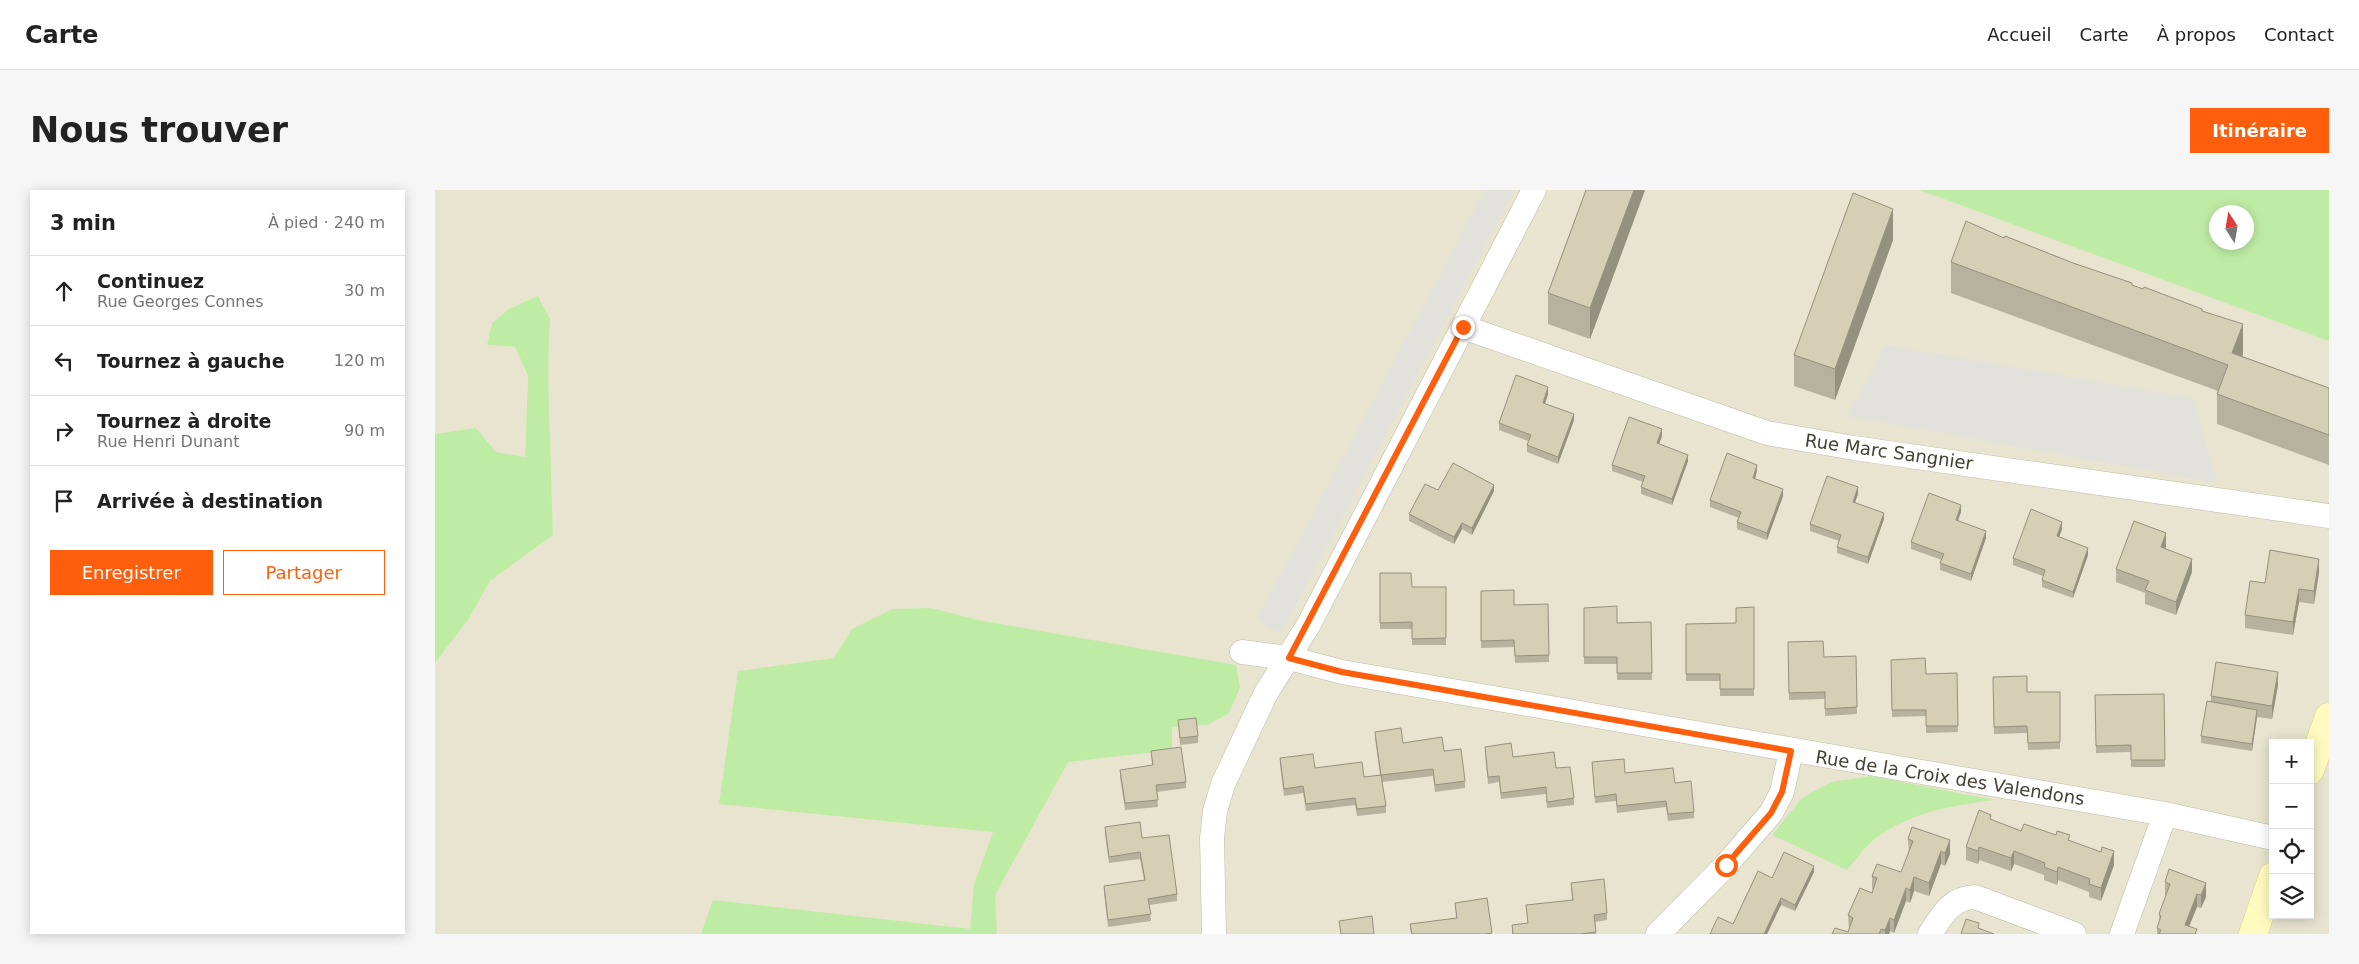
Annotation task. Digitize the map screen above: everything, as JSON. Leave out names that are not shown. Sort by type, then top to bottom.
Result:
[{"type":"main road","points":[[2314,761],[2326,735]]},
{"type":"main road","points":[[2253,934],[2269,888]]},
{"type":"street","points":[[1215,934],[1212,838],[1215,811],[1223,784],[1266,693],[1289,658],[1535,190]]},
{"type":"street","name":"Rue Marc Sangnier","points":[[1463,327],[1767,433],[1854,448],[2329,516]]},
{"type":"street","name":"Rue de la Croix des Valendons","points":[[1242,652],[1289,658],[1342,672],[1791,751],[2165,814],[2269,837]]},
{"type":"street","points":[[1658,934],[1726,865],[1771,813],[1782,792],[1791,751]]},
{"type":"street","points":[[2122,934],[2165,814]]},
{"type":"street","points":[[1930,934],[1951,905],[1963,898],[1975,897],[2074,934]]},
{"type":"shaded area","points":[[435,190],[2329,190],[2329,934],[435,934],[435,663],[470,617],[490,581],[553,535],[548,370],[550,319],[488,345],[515,347],[528,376],[525,458],[496,452],[476,428],[435,435]]},
{"type":"shaded area","points":[[1485,190],[1515,190],[1281,633],[1272,629],[1257,619]]},
{"type":"shaded area","points":[[1886,345],[2193,398],[2217,483],[1847,416]]},
{"type":"green space","points":[[1919,190],[2329,190],[2329,341]]},
{"type":"green space","points":[[538,296],[550,319],[548,370],[553,535],[490,581],[470,617],[435,663],[435,434],[476,428],[496,452],[525,457],[528,376],[515,347],[487,345],[492,323],[509,309]]},
{"type":"green space","points":[[931,608],[978,620],[1236,665],[1240,688],[1228,714],[1207,725],[1172,727],[1172,750],[1068,762],[995,895],[997,934],[701,934],[713,900],[970,929],[974,884],[993,832],[719,804],[738,671],[834,658],[852,629],[892,609]]},
{"type":"green space","points":[[1871,776],[1994,800],[1947,808],[1903,822],[1872,841],[1847,870],[1772,835],[1802,798],[1831,782]]},
{"type":"building","points":[[1586,190],[1634,190],[1590,308],[1548,293]]},
{"type":"building","points":[[1853,193],[1893,209],[1835,369],[1794,355]]},
{"type":"building","points":[[1966,221],[2004,238],[2005,236],[2073,263],[2132,283],[2132,285],[2143,289],[2144,287],[2202,309],[2202,311],[2243,324],[2232,353],[2329,388],[2329,435],[2217,394],[2228,365],[1951,262]]},
{"type":"building","points":[[1516,375],[1548,387],[1543,403],[1574,414],[1558,457],[1527,445],[1531,435],[1499,423]]},
{"type":"building","points":[[1629,417],[1662,429],[1657,443],[1688,455],[1672,499],[1641,487],[1645,476],[1612,465]]},
{"type":"building","points":[[1727,453],[1757,465],[1753,478],[1783,489],[1767,533],[1737,522],[1741,512],[1710,500]]},
{"type":"building","points":[[1453,463],[1494,485],[1472,528],[1462,523],[1454,537],[1409,514],[1425,484],[1438,490]]},
{"type":"building","points":[[1827,476],[1858,487],[1853,502],[1884,513],[1868,557],[1837,547],[1841,535],[1810,524]]},
{"type":"building","points":[[1929,493],[1961,505],[1956,520],[1986,531],[1971,574],[1940,563],[1944,554],[1911,542]]},
{"type":"building","points":[[2031,509],[2062,522],[2057,536],[2088,548],[2073,592],[2042,580],[2045,570],[2013,558]]},
{"type":"building","points":[[2134,521],[2166,533],[2161,547],[2192,559],[2176,602],[2145,590],[2149,581],[2116,569]]},
{"type":"building","points":[[2270,550],[2319,559],[2314,591],[2299,589],[2293,622],[2245,615],[2250,581],[2265,583]]},
{"type":"building","points":[[1380,573],[1411,573],[1412,587],[1446,587],[1446,638],[1412,639],[1412,622],[1380,623]]},
{"type":"building","points":[[1514,590],[1514,605],[1548,604],[1549,655],[1515,656],[1514,640],[1481,641],[1481,591]]},
{"type":"building","points":[[1617,606],[1617,623],[1651,622],[1652,673],[1617,673],[1617,657],[1584,657],[1584,608]]},
{"type":"building","points":[[1754,607],[1754,689],[1720,689],[1720,674],[1686,674],[1686,624],[1736,623],[1736,608]]},
{"type":"building","points":[[1823,641],[1824,657],[1856,656],[1857,707],[1825,709],[1825,692],[1789,693],[1788,642]]},
{"type":"building","points":[[1925,658],[1926,674],[1957,673],[1958,726],[1926,726],[1926,710],[1892,710],[1891,660]]},
{"type":"building","points":[[2216,662],[2278,672],[2272,706],[2211,696]]},
{"type":"building","points":[[2027,676],[2027,692],[2060,692],[2060,742],[2028,743],[2027,726],[1994,727],[1993,677]]},
{"type":"building","points":[[2164,694],[2165,760],[2131,760],[2131,745],[2096,746],[2095,695]]},
{"type":"building","points":[[2207,701],[2257,710],[2252,744],[2201,736]]},
{"type":"building","points":[[1196,718],[1198,736],[1180,738],[1178,720]]},
{"type":"building","points":[[1401,728],[1403,743],[1442,737],[1444,751],[1461,749],[1465,781],[1435,785],[1433,769],[1381,775],[1375,732]]},
{"type":"building","points":[[1511,743],[1513,757],[1554,752],[1556,768],[1570,767],[1574,798],[1547,802],[1546,787],[1501,793],[1499,776],[1488,777],[1485,747]]},
{"type":"building","points":[[1181,747],[1186,782],[1156,785],[1158,800],[1125,803],[1120,770],[1153,765],[1151,751]]},
{"type":"building","points":[[1313,754],[1315,768],[1362,762],[1364,777],[1381,775],[1386,806],[1357,809],[1355,798],[1306,804],[1303,786],[1284,789],[1280,758]]},
{"type":"building","points":[[1624,759],[1625,773],[1673,768],[1675,783],[1691,781],[1694,812],[1668,814],[1666,801],[1617,806],[1616,794],[1595,797],[1592,762]]},
{"type":"building","points":[[1979,810],[1991,815],[1990,819],[2021,831],[2024,824],[2056,835],[2057,831],[2070,835],[2068,840],[2101,852],[2102,847],[2114,851],[2101,888],[2089,884],[2090,879],[2058,867],[2057,872],[2044,867],[2045,863],[2014,851],[2011,858],[1979,847],[1978,851],[1966,847]]},
{"type":"building","points":[[1140,822],[1142,838],[1169,835],[1177,894],[1148,899],[1151,914],[1108,920],[1104,886],[1145,880],[1140,852],[1109,857],[1105,827]]},
{"type":"building","points":[[1912,827],[1950,840],[1945,853],[1941,851],[1929,883],[1914,877],[1910,890],[1906,888],[1894,920],[1890,918],[1885,930],[1881,929],[1879,934],[1832,934],[1835,928],[1848,932],[1853,918],[1848,915],[1860,888],[1872,893],[1877,878],[1872,876],[1877,864],[1901,872],[1913,841],[1908,839]]},
{"type":"building","points":[[1784,852],[1814,866],[1795,905],[1781,898],[1764,934],[1710,934],[1718,917],[1733,924],[1758,871],[1772,878]]},
{"type":"building","points":[[2169,869],[2206,883],[2201,895],[2197,894],[2185,925],[2197,929],[2195,934],[2159,934],[2161,930],[2157,928],[2161,916],[2159,914],[2170,884],[2165,882]]},
{"type":"building","points":[[1604,879],[1607,913],[1594,915],[1596,932],[1580,934],[1513,934],[1512,925],[1528,923],[1526,905],[1573,900],[1571,883]]},
{"type":"building","points":[[1487,898],[1492,933],[1412,934],[1410,924],[1457,918],[1455,903]]},
{"type":"building","points":[[1372,916],[1374,934],[1341,934],[1339,921]]},
{"type":"building","points":[[1966,919],[1979,923],[1978,928],[1994,934],[1961,934]]},
{"type":"route","points":[[1463,327],[1309,624],[1289,658],[1342,672],[1791,751],[1782,792],[1771,813],[1726,865]]}]
